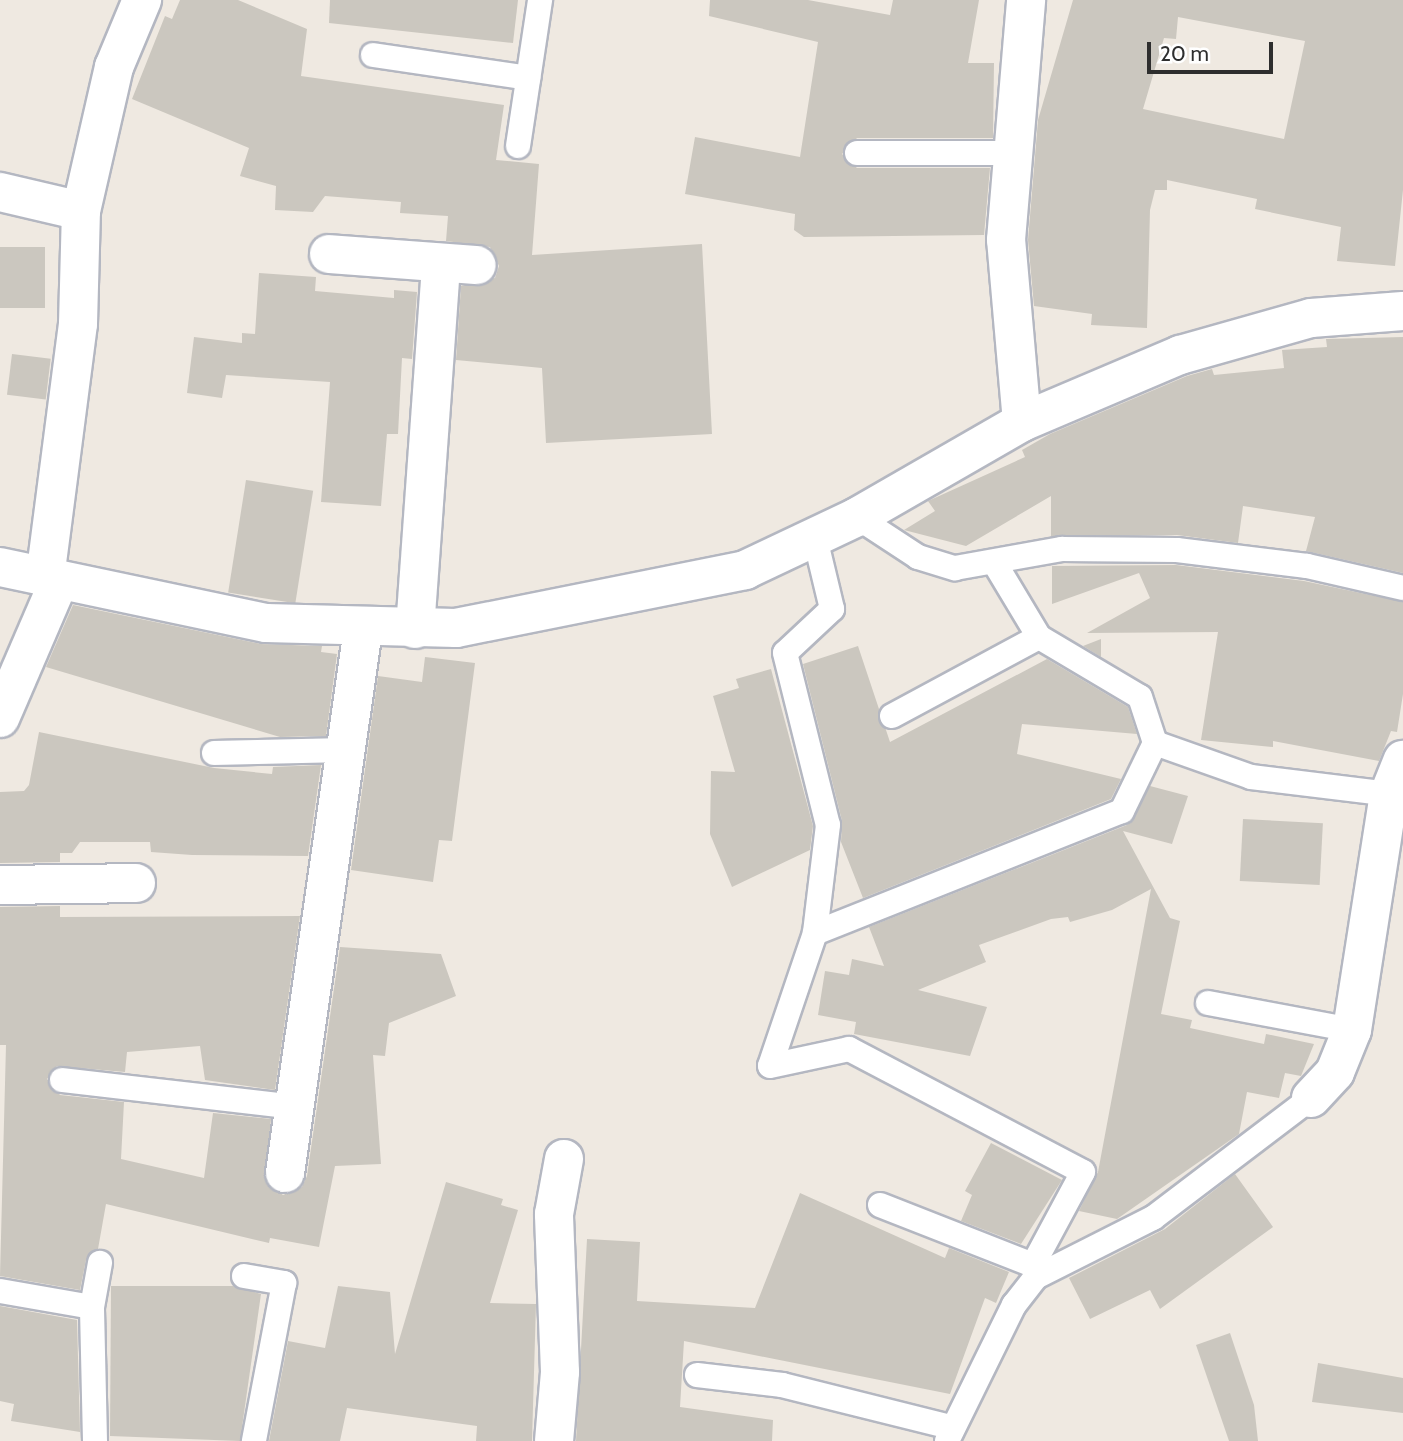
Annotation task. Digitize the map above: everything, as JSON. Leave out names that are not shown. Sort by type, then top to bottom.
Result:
[{"type":"street","points":[[0,718],[52,579],[78,324],[81,211],[114,67],[142,0]]},
{"type":"street","points":[[1022,422],[1006,240],[1026,0]]},
{"type":"street","points":[[0,192],[81,211]]},
{"type":"street","points":[[329,254],[459,264],[415,629]]},
{"type":"street","points":[[0,568],[266,623],[363,629],[456,628],[745,570],[857,517],[1022,422],[1180,355],[1311,318],[1403,311]]},
{"type":"street","points":[[285,1173],[363,629]]},
{"type":"street","points":[[1311,1098],[1335,1072],[1352,1030],[1398,783]]},
{"type":"street","points":[[0,885],[136,883]]},
{"type":"street","points":[[554,1441],[560,1372],[554,1214],[564,1159]]},
{"type":"lane","points":[[518,146],[540,0]]},
{"type":"lane","points":[[373,55],[528,78]]},
{"type":"lane","points":[[857,153],[1012,153]]},
{"type":"lane","points":[[857,517],[918,556],[955,568],[1062,549],[1177,550],[1307,566],[1403,588]]},
{"type":"lane","points":[[697,1375],[782,1385],[949,1434],[1083,1172],[849,1049],[770,1066],[815,933],[828,825],[785,653],[832,609],[815,538]]},
{"type":"lane","points":[[815,933],[1122,811],[1155,743],[1140,697],[1039,637],[994,562]]},
{"type":"lane","points":[[892,716],[1039,637]]},
{"type":"lane","points":[[1155,743],[1251,777],[1398,783]]},
{"type":"lane","points":[[214,753],[345,750]]},
{"type":"lane","points":[[1208,1003],[1352,1030]]},
{"type":"lane","points":[[62,1080],[294,1107]]},
{"type":"lane","points":[[880,1205],[1034,1271],[1153,1218],[1311,1098]]},
{"type":"lane","points":[[95,1441],[92,1307],[100,1263]]},
{"type":"lane","points":[[244,1276],[284,1283],[254,1441]]},
{"type":"lane","points":[[0,1291],[92,1307]]},
{"type":"building","points":[[180,0],[238,0],[307,29],[301,76],[504,105],[496,160],[539,164],[532,255],[702,244],[712,434],[546,443],[542,368],[456,360],[461,286],[495,278],[499,266],[490,247],[446,241],[448,216],[400,213],[401,202],[325,196],[313,212],[275,210],[276,186],[240,176],[249,148],[132,99],[165,16],[172,19]]},
{"type":"building","points":[[330,0],[518,0],[513,43],[329,23]]},
{"type":"building","points":[[710,0],[808,0],[890,15],[893,0],[979,0],[968,63],[994,63],[993,138],[857,138],[842,154],[857,168],[990,168],[984,235],[804,237],[794,230],[795,214],[685,194],[695,137],[800,157],[818,42],[709,16]]},
{"type":"building","points":[[1073,0],[1403,0],[1403,190],[1395,266],[1337,261],[1341,227],[1255,209],[1257,199],[1167,180],[1167,190],[1155,190],[1150,210],[1147,328],[1091,325],[1092,314],[1034,306],[1028,240],[1038,120]],"holes":[[[1178,17],[1305,41],[1284,139],[1143,109],[1164,38],[1176,39]]]},
{"type":"building","points":[[0,247],[45,247],[45,308],[0,308]]},
{"type":"building","points":[[259,273],[316,277],[315,291],[394,298],[394,290],[417,292],[412,359],[402,358],[398,434],[387,434],[381,506],[321,502],[330,382],[226,375],[222,398],[187,393],[194,337],[242,343],[242,333],[255,334]]},
{"type":"building","points":[[1403,337],[1403,573],[1306,551],[1315,517],[1243,506],[1238,543],[1177,535],[1051,536],[1051,496],[966,546],[904,530],[935,511],[928,501],[1025,457],[1022,450],[1050,434],[1187,376],[1212,369],[1214,375],[1284,368],[1282,350],[1327,347],[1326,339]]},
{"type":"building","points":[[12,354],[51,359],[46,399],[7,395]]},
{"type":"building","points":[[246,480],[313,491],[295,603],[228,593]]},
{"type":"building","points":[[1176,565],[1304,581],[1403,602],[1403,694],[1397,732],[1391,731],[1379,761],[1273,741],[1273,747],[1201,740],[1218,632],[1087,633],[1150,598],[1139,573],[1052,604],[1052,566]]},
{"type":"building","points":[[73,605],[261,644],[322,646],[321,652],[337,654],[326,736],[280,737],[46,667]]},
{"type":"building","points":[[1101,639],[1101,657],[1083,646]]},
{"type":"building","points":[[858,646],[890,742],[1047,659],[1128,707],[1137,734],[1022,724],[1017,754],[1121,779],[1111,799],[863,898],[841,842],[842,821],[803,664]]},
{"type":"building","points":[[425,657],[475,663],[452,841],[439,840],[433,882],[351,870],[378,676],[422,682]]},
{"type":"building","points":[[771,669],[813,826],[810,850],[732,887],[710,834],[711,771],[735,772],[713,696],[739,688],[736,679]]},
{"type":"building","points":[[39,732],[214,768],[272,774],[273,767],[321,765],[308,856],[192,855],[151,852],[150,842],[80,842],[72,853],[60,853],[60,862],[0,863],[0,792],[24,791],[29,785]]},
{"type":"building","points":[[1150,786],[1188,796],[1172,844],[1123,831],[1170,918],[1180,921],[1161,1014],[1192,1020],[1190,1028],[1264,1044],[1266,1034],[1314,1044],[1301,1076],[1285,1073],[1279,1098],[1247,1092],[1239,1134],[1117,1219],[1079,1211],[1098,1172],[1151,889],[1112,910],[1070,922],[1068,917],[1051,919],[979,945],[986,962],[918,990],[987,1007],[970,1056],[854,1034],[856,1022],[818,1015],[825,971],[849,975],[852,959],[884,966],[869,927],[1127,825]]},
{"type":"building","points":[[1243,819],[1323,823],[1320,885],[1240,881]]},
{"type":"building","points":[[60,906],[60,917],[300,916],[275,1090],[205,1080],[200,1046],[127,1052],[125,1072],[57,1066],[47,1079],[60,1095],[124,1102],[121,1159],[204,1178],[213,1113],[271,1119],[265,1180],[283,1195],[302,1187],[307,1176],[340,947],[441,954],[456,996],[389,1023],[385,1056],[373,1055],[381,1164],[335,1166],[319,1247],[270,1238],[269,1243],[106,1204],[98,1249],[86,1260],[80,1290],[0,1276],[6,1045],[0,1045],[0,907]]},
{"type":"building","points":[[991,1143],[1062,1180],[1021,1244],[961,1221],[972,1195],[965,1191]]},
{"type":"building","points":[[1235,1174],[1273,1227],[1160,1309],[1150,1290],[1090,1319],[1069,1278],[1165,1229]]},
{"type":"building","points":[[446,1182],[503,1199],[501,1205],[518,1210],[490,1303],[536,1304],[532,1441],[476,1441],[477,1426],[347,1408],[340,1441],[269,1441],[288,1341],[325,1348],[338,1286],[390,1292],[395,1354]]},
{"type":"building","points":[[800,1193],[945,1258],[949,1248],[1009,1272],[996,1303],[985,1298],[950,1394],[684,1341],[680,1407],[773,1420],[772,1441],[576,1441],[587,1239],[640,1242],[637,1301],[755,1308]]},
{"type":"building","points":[[111,1286],[233,1286],[261,1294],[240,1441],[110,1436]]},
{"type":"building","points":[[0,1306],[77,1320],[80,1432],[11,1421],[14,1404],[0,1401]]},
{"type":"building","points":[[1230,1333],[1254,1405],[1258,1441],[1229,1441],[1196,1345]]},
{"type":"building","points":[[1318,1363],[1403,1378],[1403,1413],[1312,1402]]}]
